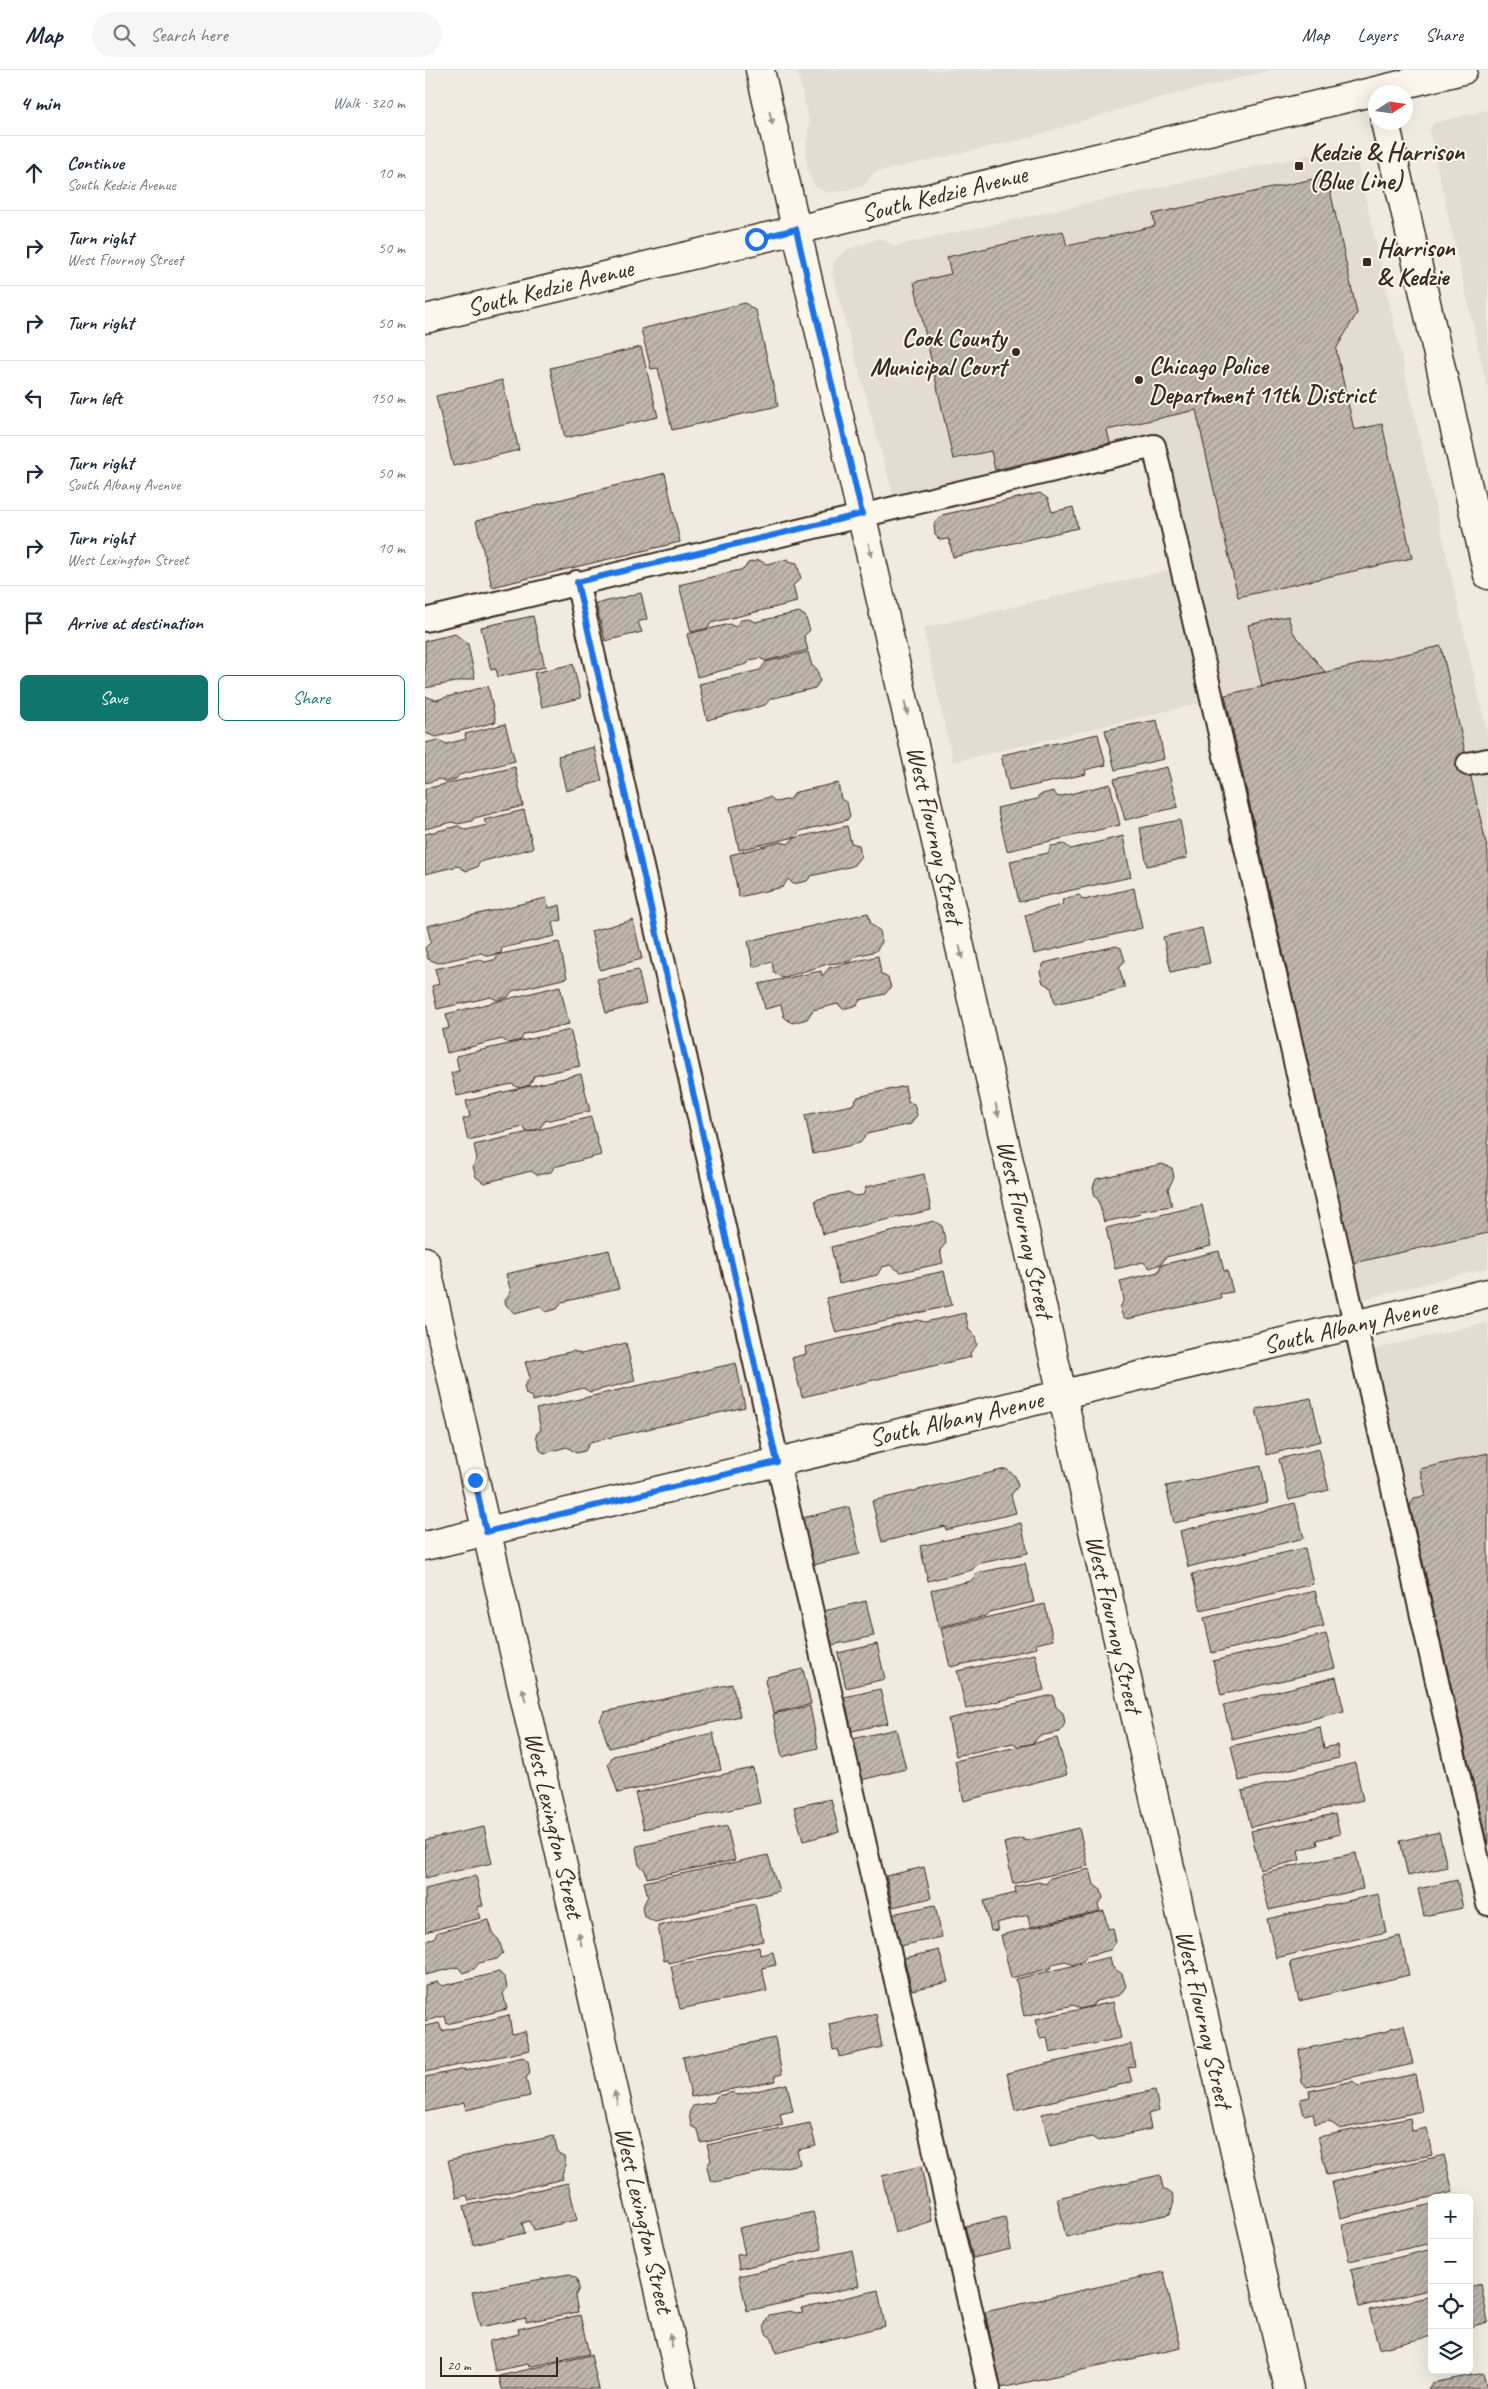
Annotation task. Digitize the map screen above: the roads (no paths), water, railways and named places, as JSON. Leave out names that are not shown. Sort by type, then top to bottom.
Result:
[{"type":"street","name":"West Flournoy Street","points":[[760,70],[1289,2389]]},
{"type":"street","name":"South Kedzie Avenue","points":[[425,318],[796,229],[1376,84],[1463,70]]},
{"type":"street","points":[[1387,130],[1488,575]]},
{"type":"street","name":"West Lexington Street","points":[[425,1261],[682,2389]]},
{"type":"street","name":"South Albany Avenue","points":[[425,1546],[1488,1292]]},
{"type":"lane","points":[[425,620],[577,582],[1154,446],[1488,1904]]},
{"type":"lane","points":[[577,582],[989,2389]]},
{"type":"place","name":"Kedzie & Harrison (Blue Line)","points":[[1299,166]]},
{"type":"place","name":"Harrison & Kedzie","points":[[1367,262]]},
{"type":"place","name":"Cook County Municipal Court","points":[[1016,352]]},
{"type":"place","name":"Chicago Police Department 11th District","points":[[1139,380]]}]
